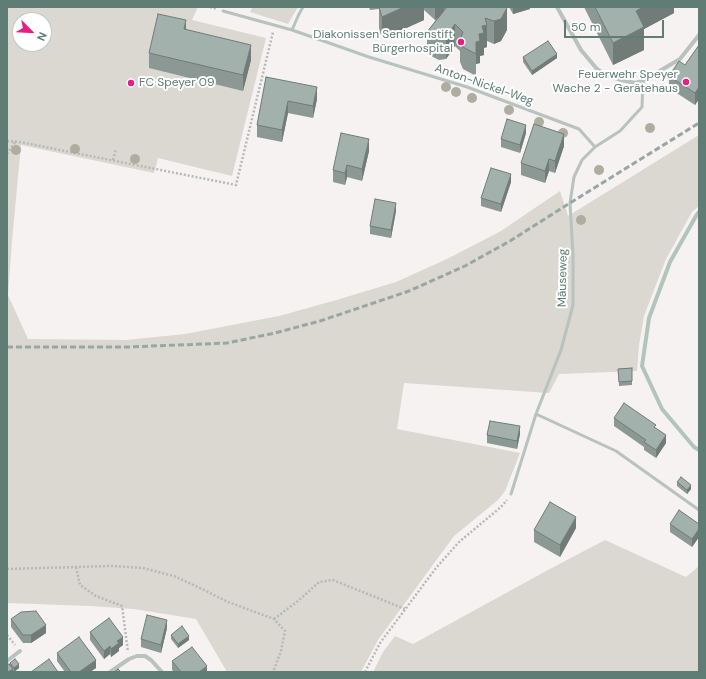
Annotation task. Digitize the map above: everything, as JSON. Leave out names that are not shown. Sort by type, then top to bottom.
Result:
[{"type":"street","points":[[557,7],[581,50],[597,69],[606,75],[635,83],[643,81],[680,59],[699,35]]},
{"type":"street","points":[[7,661],[20,651]]},
{"type":"street","points":[[110,672],[128,659],[137,656],[145,656],[162,672]]},
{"type":"lane","points":[[292,30],[303,7]]},
{"type":"lane","name":"Anton-Nickel-Weg","points":[[223,11],[292,30],[467,87],[579,129],[595,147]]},
{"type":"lane","name":"Mäuseweg","points":[[511,494],[536,414],[560,350],[573,304],[573,256],[570,203],[574,177],[582,160],[595,147],[620,130],[642,107],[643,81]]},
{"type":"lane","points":[[536,414],[616,451],[699,510]]},
{"type":"path","points":[[7,141],[20,142],[113,160],[236,186],[274,26]]},
{"type":"path","points":[[7,153],[15,142]]},
{"type":"path","points":[[113,160],[116,149]]},
{"type":"path","points":[[365,672],[380,643],[436,568],[459,542],[501,507],[511,494]]},
{"type":"path","points":[[7,569],[111,566],[143,568],[174,576],[228,602],[274,619],[285,631],[281,651],[273,672]]},
{"type":"path","points":[[76,568],[80,585],[96,596],[122,606],[128,659]]},
{"type":"path","points":[[274,619],[298,601],[319,582],[333,580],[405,609]]},
{"type":"path","points":[[7,635],[20,651]]},
{"type":"shaded area","points":[[7,7],[198,7],[192,20],[266,38],[232,176],[158,158],[154,173],[21,145],[8,295],[28,339],[126,340],[185,334],[279,316],[396,282],[447,259],[501,231],[560,191],[568,216],[699,135],[699,206],[692,212],[666,259],[644,316],[639,345],[637,371],[559,374],[549,393],[404,383],[397,429],[520,453],[505,491],[498,500],[454,536],[378,640],[361,672],[227,672],[196,619],[134,609],[7,603]]},
{"type":"shaded area","points":[[253,7],[298,7],[288,24],[250,12]]},
{"type":"shaded area","points":[[605,540],[686,577],[699,566],[699,672],[373,672],[383,652],[395,636],[413,644]]},
{"type":"building","points":[[379,7],[404,7],[382,17]]},
{"type":"building","points":[[447,7],[507,8],[501,19],[494,21],[485,18],[487,25],[482,26],[484,33],[479,34],[480,41],[476,42],[476,54],[463,47],[460,40],[463,32],[455,24],[446,37],[439,38],[427,32]]},
{"type":"building","points":[[595,7],[643,7],[636,11],[644,27],[613,43]]},
{"type":"building","points":[[158,14],[186,20],[184,29],[251,45],[243,75],[149,53]]},
{"type":"building","points":[[548,41],[557,54],[532,71],[523,57]]},
{"type":"building","points":[[699,45],[699,87],[695,93],[669,76],[679,61],[685,65]]},
{"type":"building","points":[[266,77],[317,87],[313,106],[288,101],[282,130],[257,125]]},
{"type":"building","points":[[507,119],[526,125],[520,145],[501,139]]},
{"type":"building","points":[[534,124],[564,134],[555,161],[549,159],[545,171],[521,163]]},
{"type":"building","points":[[341,133],[369,139],[362,169],[347,165],[345,173],[333,170]]},
{"type":"building","points":[[491,168],[511,174],[501,204],[481,198]]},
{"type":"building","points":[[375,199],[396,203],[391,230],[370,226]]},
{"type":"building","points":[[632,368],[632,381],[619,382],[618,369]]},
{"type":"building","points":[[624,403],[656,425],[654,427],[666,435],[656,450],[644,442],[646,440],[614,418]]},
{"type":"building","points":[[490,421],[520,426],[517,441],[487,435]]},
{"type":"building","points":[[681,477],[691,485],[687,490],[677,482]]},
{"type":"building","points":[[550,502],[576,517],[560,545],[534,530]]},
{"type":"building","points":[[679,510],[699,524],[699,529],[692,539],[670,524]]},
{"type":"building","points":[[36,611],[46,625],[31,635],[23,635],[11,619],[21,612]]},
{"type":"building","points":[[147,615],[167,620],[161,645],[141,639]]},
{"type":"building","points":[[109,618],[123,637],[117,641],[119,643],[111,649],[110,646],[104,651],[90,632]]},
{"type":"building","points":[[182,626],[189,636],[178,644],[171,635]]},
{"type":"building","points":[[79,637],[96,660],[79,672],[71,672],[57,653]]},
{"type":"building","points":[[192,647],[207,666],[199,672],[181,672],[172,661]]},
{"type":"building","points":[[15,659],[19,664],[14,668],[10,663]]},
{"type":"building","points":[[49,659],[58,672],[31,672]]},
{"type":"building","points":[[9,664],[13,669],[8,672],[7,665]]},
{"type":"building","points":[[118,669],[121,672],[114,672]]},
{"type":"waterway","points":[[699,212],[670,262],[649,318],[642,366],[662,409],[694,447],[699,450]]},
{"type":"railway","points":[[7,347],[129,347],[227,343],[275,333],[320,321],[409,291],[465,266],[510,241],[699,123]]},
{"type":"place","name":"Diakonissen Seniorenstift Bürgerhospital","points":[[461,42]]},
{"type":"place","name":"Feuerwehr Speyer Wache 2 - Gerätehaus","points":[[686,82]]},
{"type":"place","name":"FC Speyer 09","points":[[131,83]]}]
